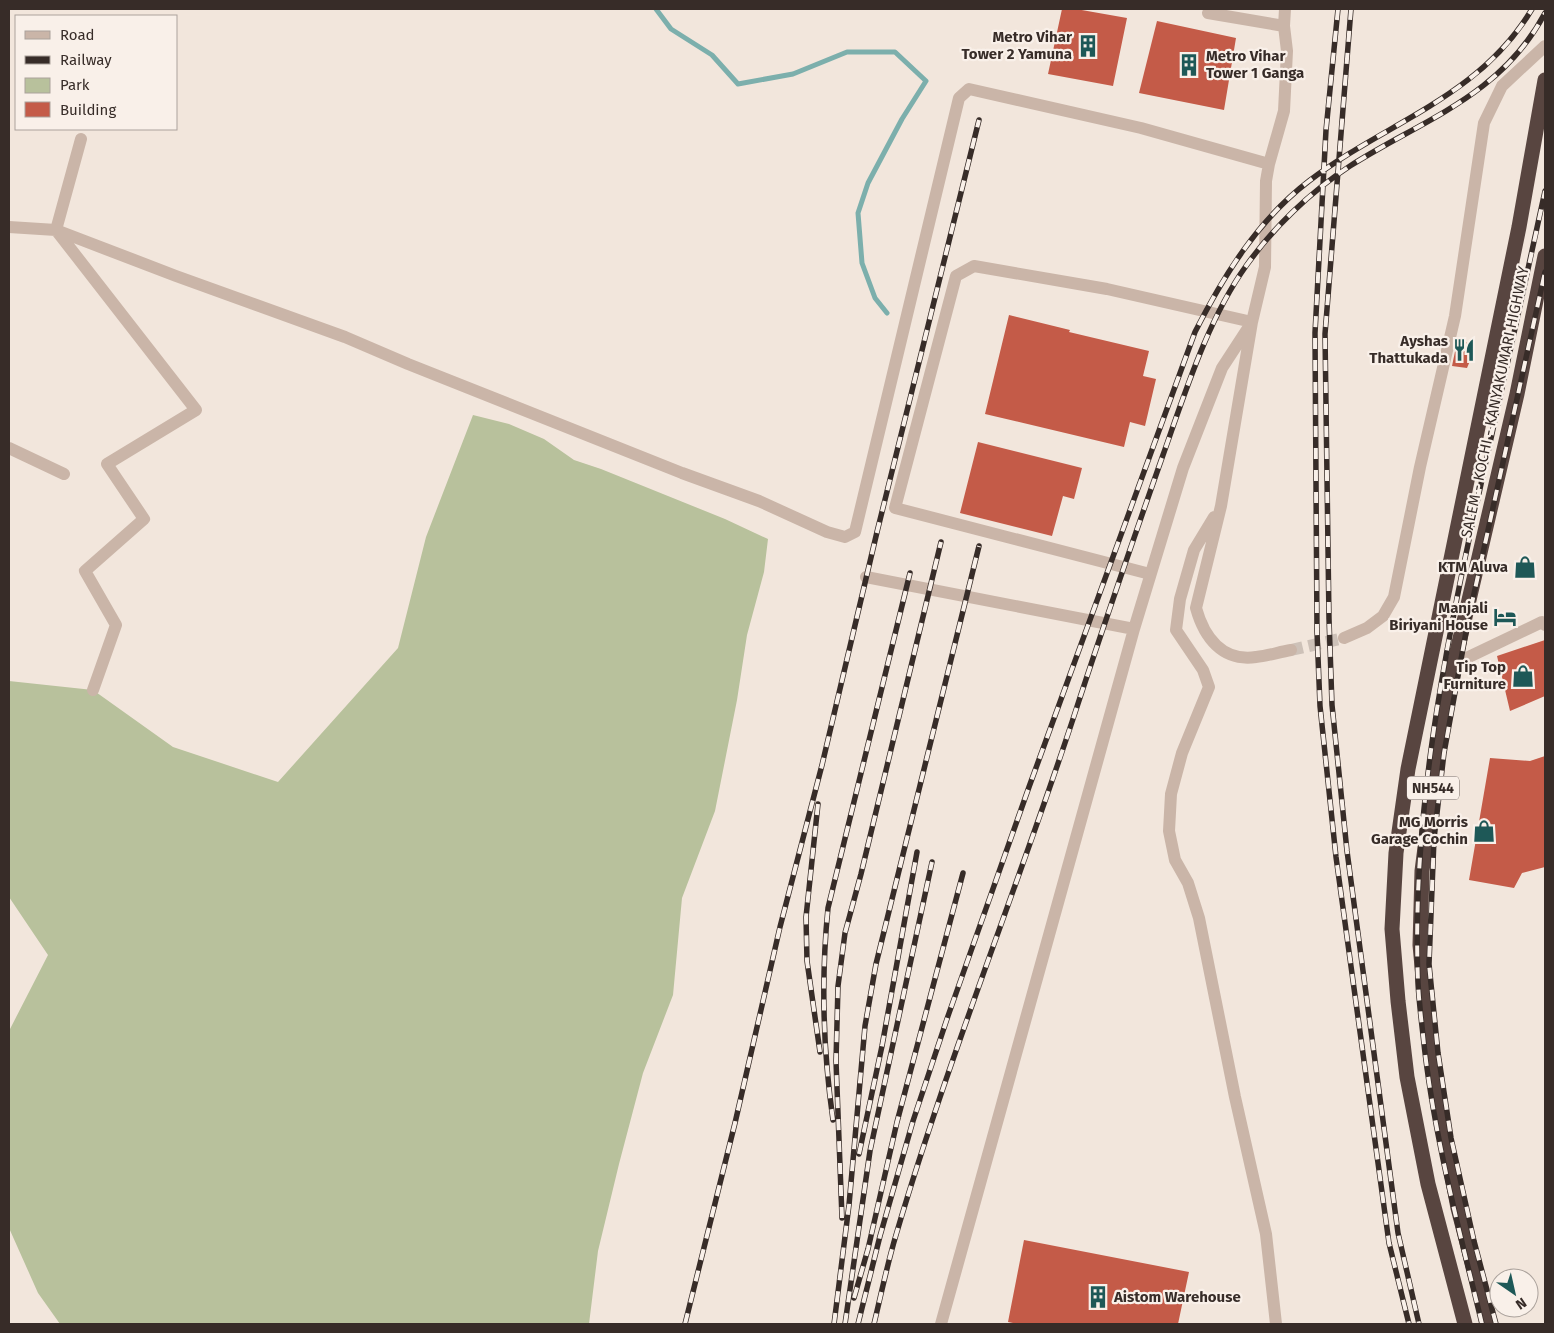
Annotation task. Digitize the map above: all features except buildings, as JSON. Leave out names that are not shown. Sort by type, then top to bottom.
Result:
[{"type":"highway","name":"SALEM - KOCHI - KANYAKUMARI HIGHWAY","points":[[1465,1324],[1428,1184],[1408,1077],[1398,1001],[1392,929],[1395,872],[1408,769],[1519,227],[1545,80]]},
{"type":"highway","name":"SALEM - KOCHI - KANYAKUMARI HIGHWAY","points":[[1488,1324],[1458,1208],[1427,1020],[1420,945],[1422,871],[1433,785],[1454,664],[1516,394],[1545,256]]},
{"type":"street","points":[[1285,9],[1284,26],[1287,51],[1284,111],[1266,181],[1265,267],[1252,322],[1221,506],[1196,608],[1200,624],[1209,639],[1222,650],[1237,657],[1254,658],[1290,650]]},
{"type":"street","points":[[1208,13],[1244,14],[1284,26]]},
{"type":"street","points":[[1344,638],[1367,628],[1383,616],[1394,598],[1420,467],[1455,316],[1484,123],[1502,86],[1545,46]]},
{"type":"street","points":[[9,227],[56,230],[345,337],[682,473],[759,501],[828,532],[845,536],[855,532],[959,98],[968,89],[1141,128],[1269,164]]},
{"type":"street","points":[[56,230],[81,139]]},
{"type":"street","points":[[56,230],[196,410],[106,464],[144,519],[85,571],[116,625],[92,690]]},
{"type":"street","points":[[1150,574],[895,508],[956,276],[974,266],[1107,289],[1252,322]]},
{"type":"street","points":[[941,1324],[1150,574],[1183,468],[1222,368],[1252,322]]},
{"type":"street","points":[[9,448],[64,474]]},
{"type":"street","points":[[1221,506],[1194,550],[1180,599],[1176,630],[1202,670],[1209,687],[1182,753],[1171,794],[1169,831],[1174,860],[1188,883],[1199,918],[1235,1097],[1266,1234],[1276,1324]]},
{"type":"street","points":[[866,577],[1134,629]]},
{"type":"street","points":[[1454,664],[1542,622],[1545,625]]},
{"type":"green space","points":[[473,415],[509,424],[544,439],[574,460],[725,519],[768,539],[764,572],[747,635],[737,700],[715,811],[682,898],[673,995],[643,1073],[619,1164],[598,1251],[589,1324],[60,1324],[38,1293],[9,1228],[9,1031],[48,955],[9,897],[9,681],[93,690],[173,747],[278,782],[398,648],[426,537]]},
{"type":"waterway","points":[[656,9],[671,29],[712,55],[738,84],[793,74],[847,52],[895,52],[926,81],[902,119],[868,183],[858,213],[862,263],[875,298],[887,313]]},
{"type":"tunnel","points":[[1291,650],[1344,638]]},
{"type":"railway","points":[[1338,9],[1326,130],[1315,333],[1317,632],[1320,706],[1336,857],[1389,1243],[1409,1324]]},
{"type":"railway","points":[[1351,9],[1325,334],[1332,705],[1347,851],[1398,1233],[1419,1324]]},
{"type":"railway","points":[[858,1324],[880,1236],[913,1121],[948,1016],[1029,787],[1195,332],[1230,269],[1258,231],[1291,196],[1339,160],[1430,106],[1458,87],[1486,65],[1510,40],[1532,9]]},
{"type":"railway","points":[[874,1324],[896,1235],[937,1106],[1050,786],[1180,407],[1198,357],[1220,309],[1246,266],[1268,238],[1307,199],[1350,166],[1433,119],[1483,85],[1506,65],[1527,41],[1545,13]]},
{"type":"railway","points":[[685,1324],[735,1123],[780,927],[822,765],[877,532],[979,120]]},
{"type":"railway","points":[[1482,1324],[1448,1181],[1427,1072],[1418,983],[1419,869],[1430,755],[1448,643],[1545,191]]},
{"type":"railway","points":[[1496,1324],[1474,1241],[1451,1138],[1438,1053],[1429,964],[1434,839],[1444,753],[1468,621],[1545,272]]},
{"type":"railway","points":[[842,1218],[836,1061],[838,986],[845,933],[941,542]]},
{"type":"railway","points":[[834,1324],[849,1205],[865,1026],[876,964],[979,546]]},
{"type":"railway","points":[[833,1120],[824,1014],[824,961],[828,908],[910,573]]},
{"type":"railway","points":[[818,804],[806,917],[807,961],[820,1052]]},
{"type":"railway","points":[[859,1154],[882,1046],[917,852]]},
{"type":"railway","points":[[845,1324],[870,1151],[932,862]]},
{"type":"railway","points":[[854,1298],[868,1249],[897,1122],[963,873]]},
{"type":"place","name":"Metro Vihar Tower 2 Yamuna","points":[[1088,46]]},
{"type":"place","name":"Metro Vihar Tower 1 Ganga","points":[[1189,65]]},
{"type":"place","name":"Ayshas Thattukada","points":[[1464,350]]},
{"type":"place","name":"KTM Aluva","points":[[1525,567]]},
{"type":"place","name":"Manjali Biriyani House","points":[[1505,617]]},
{"type":"place","name":"Tip Top Furniture","points":[[1523,676]]},
{"type":"place","name":"MG Morris Garage Cochin","points":[[1484,831]]},
{"type":"place","name":"Aistom Warehouse","points":[[1098,1297]]}]
